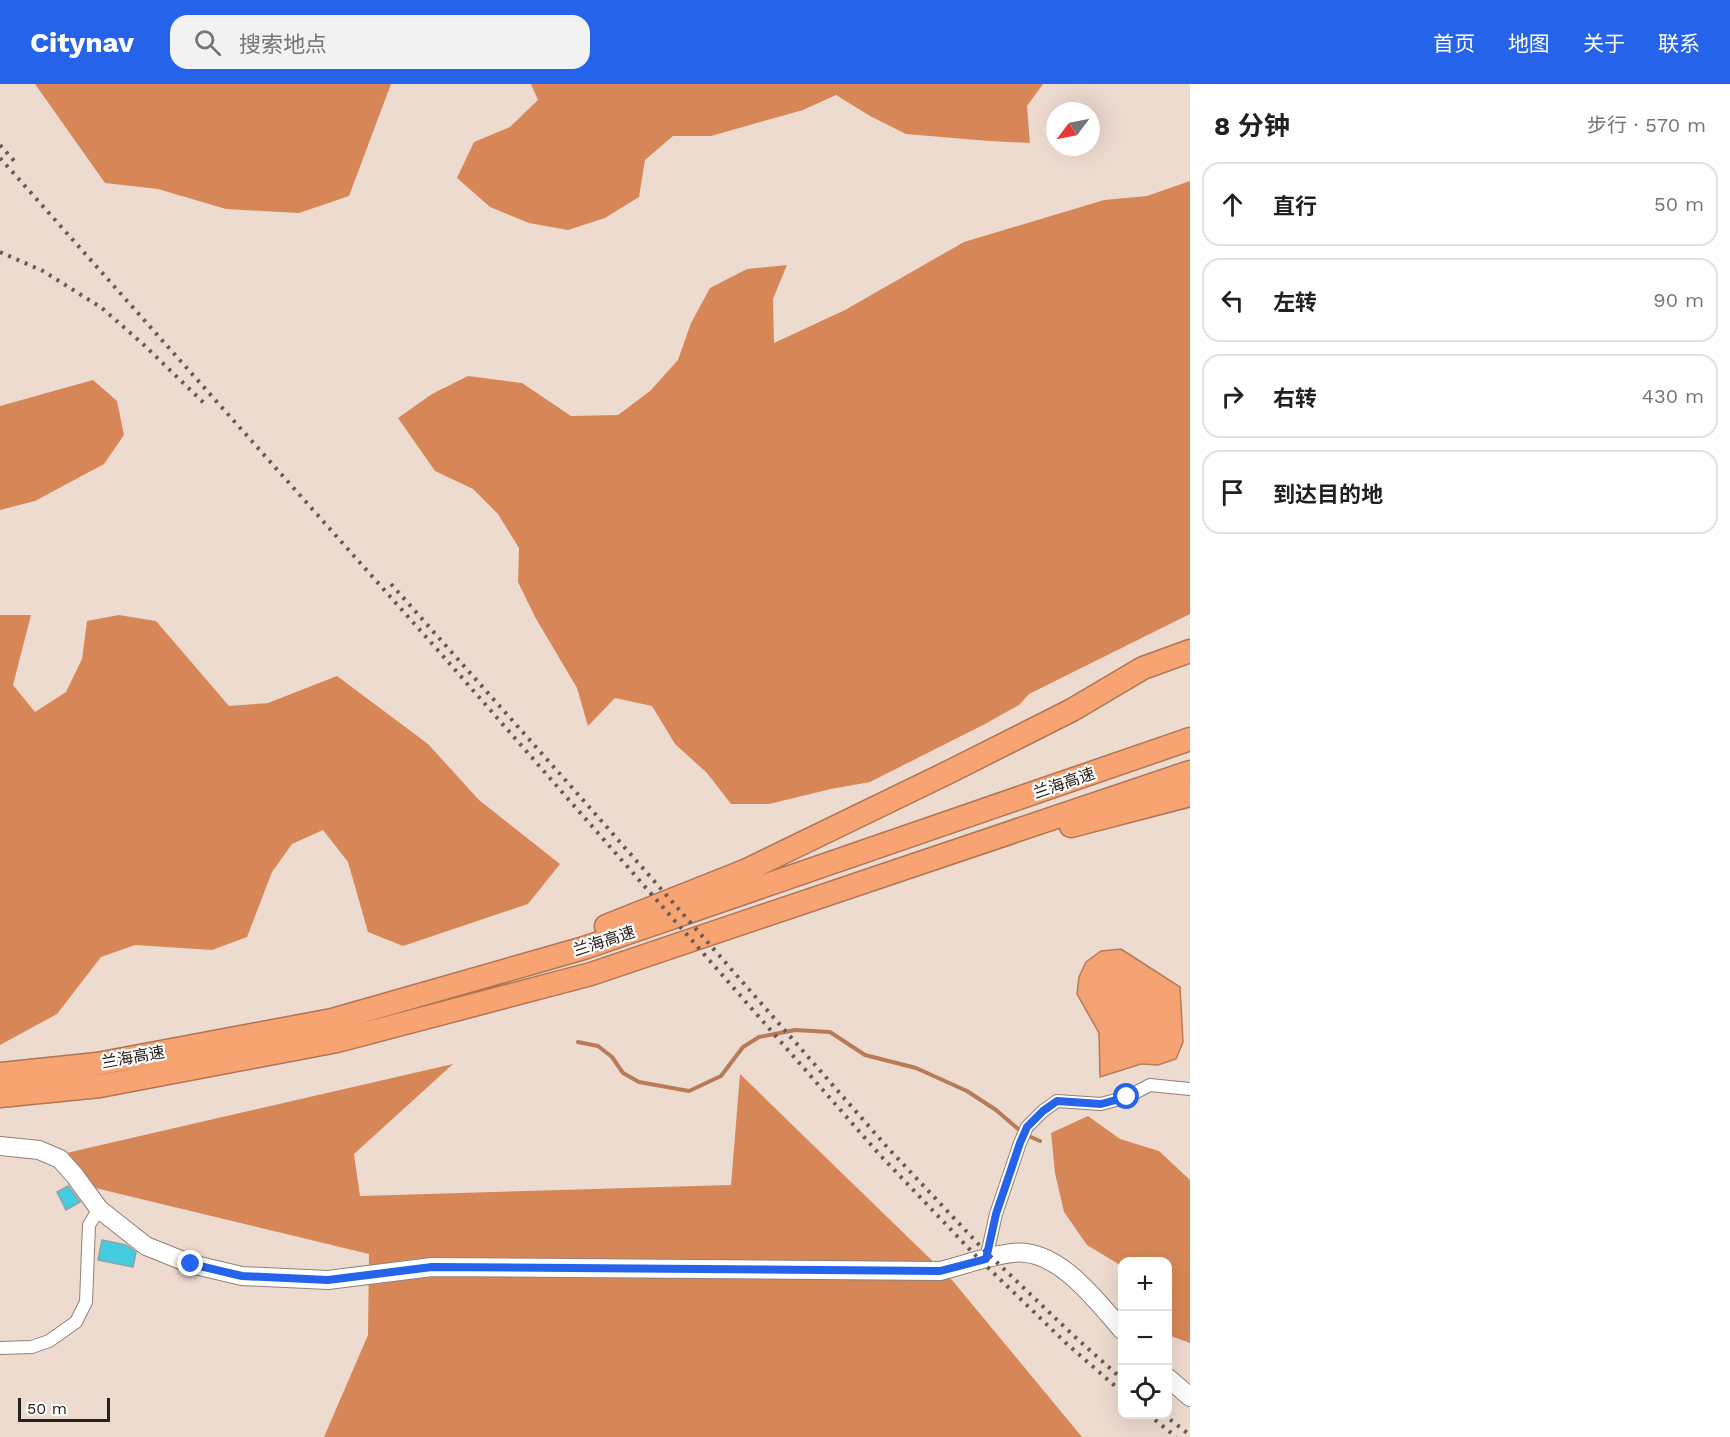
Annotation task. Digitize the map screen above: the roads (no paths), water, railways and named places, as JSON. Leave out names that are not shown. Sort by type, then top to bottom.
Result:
[{"type":"highway","points":[[332,1020],[547,949],[747,870],[1072,710],[1143,669],[1190,651]]},
{"type":"highway","name":"兰海高速","points":[[0,1074],[97,1064],[332,1020],[584,948],[1190,739]]},
{"type":"highway","name":"兰海高速","points":[[0,1096],[100,1086],[337,1041],[591,974],[1190,772]]},
{"type":"highway","points":[[972,845],[1058,830],[1190,795]]},
{"type":"main road","points":[[0,1146],[39,1150],[60,1159],[99,1209],[146,1246],[191,1264],[242,1276],[328,1280],[432,1267],[940,1271],[1015,1253],[1041,1256],[1076,1278],[1118,1325]]},
{"type":"main road","points":[[1172,1382],[1190,1396]]},
{"type":"street","points":[[986,1259],[996,1214],[1020,1143],[1027,1127],[1043,1111],[1057,1101],[1101,1104],[1127,1097],[1150,1085],[1190,1089]]},
{"type":"street","points":[[0,1348],[32,1347],[49,1341],[76,1322],[86,1302],[89,1225],[99,1209]]},
{"type":"waterway","points":[[578,1042],[598,1046],[612,1057],[623,1073],[639,1082],[689,1091],[721,1076],[743,1047],[759,1037],[795,1030],[830,1032],[865,1055],[916,1068],[967,1091],[996,1110],[1024,1134],[1040,1141]]},
{"type":"railway","points":[[0,145],[16,163]]},
{"type":"railway","points":[[0,158],[443,656],[879,1154],[977,1257],[1067,1344],[1118,1389]]},
{"type":"railway","points":[[0,252],[43,271],[102,308],[207,406]]},
{"type":"railway","points":[[391,584],[887,1147],[984,1250],[1118,1375]]},
{"type":"railway","points":[[1154,1419],[1176,1437]]},
{"type":"railway","points":[[1169,1419],[1190,1435]]}]
